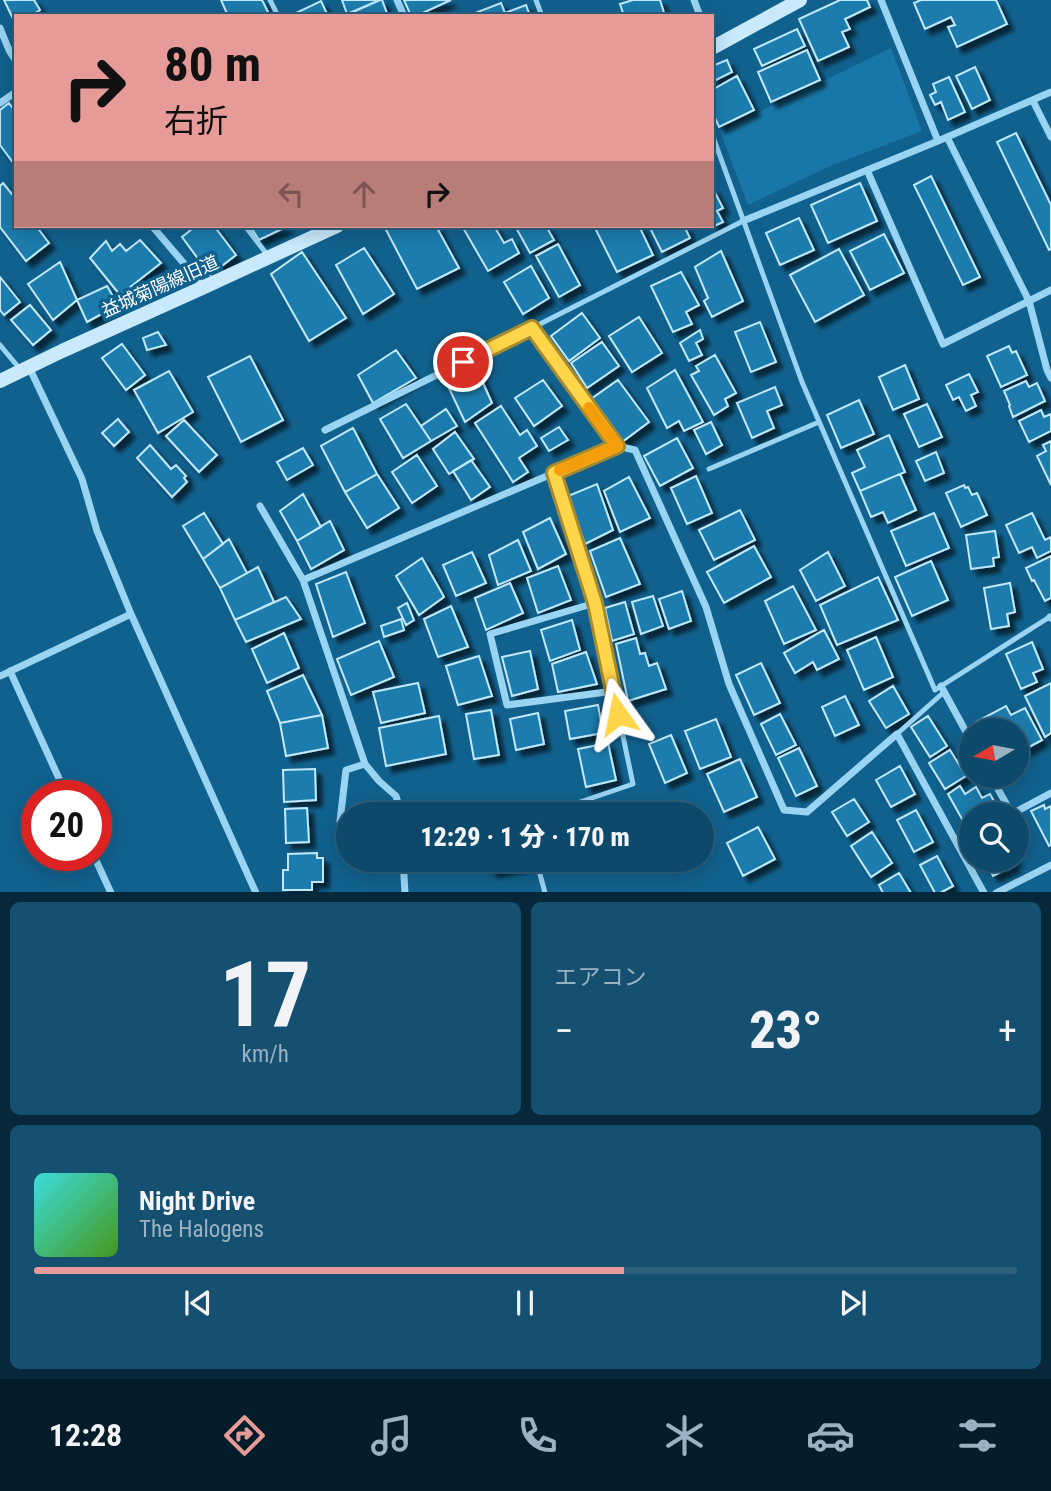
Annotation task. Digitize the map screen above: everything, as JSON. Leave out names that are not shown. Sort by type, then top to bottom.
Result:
[{"type":"street","points":[[714,47],[800,0]]},
{"type":"street","points":[[881,0],[938,141]]},
{"type":"street","points":[[0,28],[14,58]]},
{"type":"street","points":[[743,221],[1051,92]]},
{"type":"street","points":[[1033,101],[1051,137]]},
{"type":"street","points":[[947,137],[1029,302],[1051,378]]},
{"type":"street","points":[[867,170],[943,344],[1051,290]]},
{"type":"street","points":[[154,228],[205,288]]},
{"type":"street","name":"益城菊陽線旧道","points":[[0,381],[333,228]]},
{"type":"street","points":[[325,430],[532,328]]},
{"type":"street","points":[[25,369],[82,479],[97,531],[131,614],[256,892]]},
{"type":"street","points":[[617,446],[635,450],[706,607],[729,684],[784,810],[807,812],[897,734],[984,892]]},
{"type":"street","points":[[303,580],[554,473]]},
{"type":"street","points":[[260,506],[303,580],[365,764],[396,796],[398,802]]},
{"type":"street","points":[[595,603],[490,634],[507,705],[614,691]]},
{"type":"street","points":[[0,676],[131,614]]},
{"type":"street","points":[[10,671],[60,780]]},
{"type":"street","points":[[943,689],[959,719]]},
{"type":"street","points":[[342,802],[346,771],[365,764]]},
{"type":"street","points":[[997,788],[1012,814],[1051,793]]},
{"type":"street","points":[[999,892],[1051,865]]},
{"type":"street","points":[[101,871],[111,892]]},
{"type":"street","points":[[404,872],[405,892]]},
{"type":"lane","points":[[714,141],[802,382],[936,690],[943,689]]},
{"type":"lane","points":[[580,802],[633,784],[595,603],[554,473],[617,446],[532,328],[743,221]]},
{"type":"lane","points":[[246,228],[269,258]]},
{"type":"lane","points":[[0,345],[25,369]]},
{"type":"lane","points":[[709,468],[819,422]]},
{"type":"lane","points":[[897,734],[943,689],[1051,617]]},
{"type":"lane","points":[[540,872],[545,892]]},
{"type":"shaded area","points":[[891,48],[922,131],[830,166],[748,205],[720,131]]},
{"type":"building","points":[[4,0],[34,0],[40,10],[34,14],[14,14],[14,21]]},
{"type":"building","points":[[221,0],[262,0],[269,14],[227,14]]},
{"type":"building","points":[[342,0],[380,0],[347,14]]},
{"type":"building","points":[[382,0],[387,14],[348,14]]},
{"type":"building","points":[[404,0],[451,0],[420,14],[410,14]]},
{"type":"building","points":[[633,0],[660,0],[664,14],[623,14],[620,4]]},
{"type":"building","points":[[840,0],[867,0],[870,7],[845,19],[850,29],[842,32],[849,47],[818,61],[799,19]]},
{"type":"building","points":[[921,0],[996,0],[1007,24],[957,47],[948,27],[955,25],[951,17],[925,29],[914,3]]},
{"type":"building","points":[[321,1],[327,14],[294,14]]},
{"type":"building","points":[[501,3],[505,13],[526,5],[529,14],[475,14]]},
{"type":"building","points":[[797,29],[805,46],[762,66],[754,49]]},
{"type":"building","points":[[807,50],[820,80],[771,102],[758,72]]},
{"type":"building","points":[[727,60],[732,72],[714,81],[714,65]]},
{"type":"building","points":[[975,67],[990,100],[972,109],[956,76]]},
{"type":"building","points":[[737,76],[754,110],[719,127],[714,116],[714,89]]},
{"type":"building","points":[[949,77],[965,112],[948,120],[941,102],[935,105],[930,95],[936,92],[933,84]]},
{"type":"building","points":[[9,103],[14,110],[14,164],[0,145],[0,110]]},
{"type":"building","points":[[1016,133],[1051,205],[1049,250],[997,142]]},
{"type":"building","points":[[931,176],[980,277],[963,285],[914,185]]},
{"type":"building","points":[[3,183],[14,197],[14,228],[38,228],[49,243],[26,261],[0,227],[0,186]]},
{"type":"building","points":[[860,183],[877,221],[828,243],[811,205]]},
{"type":"building","points":[[714,191],[723,208],[717,211],[723,222],[714,226]]},
{"type":"building","points":[[799,218],[814,250],[780,265],[766,233]]},
{"type":"building","points":[[193,228],[216,228],[236,255],[210,275],[182,237]]},
{"type":"building","points":[[251,228],[284,228],[259,240]]},
{"type":"building","points":[[385,228],[437,228],[459,268],[417,289]]},
{"type":"building","points":[[463,228],[495,228],[504,243],[512,239],[519,253],[488,271]]},
{"type":"building","points":[[516,228],[547,228],[554,240],[530,253]]},
{"type":"building","points":[[595,228],[640,228],[653,255],[617,272]]},
{"type":"building","points":[[650,228],[685,228],[690,238],[662,252]]},
{"type":"building","points":[[884,234],[904,273],[870,290],[850,251]]},
{"type":"building","points":[[140,240],[161,263],[120,295],[90,258],[106,241],[112,251],[120,244],[126,251]]},
{"type":"building","points":[[558,244],[580,285],[559,297],[536,256]]},
{"type":"building","points":[[364,248],[394,294],[363,314],[336,265]]},
{"type":"building","points":[[839,249],[864,295],[815,322],[790,275]]},
{"type":"building","points":[[721,251],[743,301],[712,317],[704,301],[708,298],[695,267]]},
{"type":"building","points":[[302,252],[346,318],[309,341],[271,274]]},
{"type":"building","points":[[60,262],[77,300],[53,320],[28,284]]},
{"type":"building","points":[[531,266],[549,298],[523,314],[504,282]]},
{"type":"building","points":[[681,272],[699,305],[686,312],[692,324],[673,332],[651,286]]},
{"type":"building","points":[[0,277],[20,302],[4,315],[0,310]]},
{"type":"building","points":[[107,286],[118,305],[87,322],[77,300]]},
{"type":"building","points":[[30,305],[51,330],[33,345],[11,320]]},
{"type":"building","points":[[582,313],[600,338],[569,361],[551,336]]},
{"type":"building","points":[[639,317],[662,353],[632,372],[609,336]]},
{"type":"building","points":[[760,322],[776,362],[751,372],[735,332]]},
{"type":"building","points":[[700,330],[703,339],[696,343],[702,355],[689,361],[680,343]]},
{"type":"building","points":[[158,332],[166,345],[147,350],[143,338]]},
{"type":"building","points":[[602,342],[619,366],[587,388],[571,363]]},
{"type":"building","points":[[122,344],[145,375],[126,390],[102,358]]},
{"type":"building","points":[[1009,346],[1012,353],[1016,351],[1027,375],[1001,387],[987,356]]},
{"type":"building","points":[[396,350],[416,378],[373,403],[358,375]]},
{"type":"building","points":[[715,355],[736,393],[725,399],[728,406],[714,415],[691,375],[699,371],[696,366]]},
{"type":"building","points":[[250,356],[283,420],[241,442],[208,377]]},
{"type":"building","points":[[905,365],[919,399],[893,410],[879,377]]},
{"type":"building","points":[[476,367],[492,403],[465,422],[448,386]]},
{"type":"building","points":[[675,370],[703,422],[684,431],[679,421],[667,428],[647,388]]},
{"type":"building","points":[[169,371],[193,412],[158,433],[134,390]]},
{"type":"building","points":[[969,374],[978,392],[971,395],[976,406],[966,411],[959,397],[953,400],[946,385]]},
{"type":"building","points":[[543,380],[562,406],[534,426],[515,398]]},
{"type":"building","points":[[618,380],[649,422],[622,442],[591,399]]},
{"type":"building","points":[[1026,381],[1029,387],[1037,383],[1045,401],[1013,417],[1004,391]]},
{"type":"building","points":[[775,387],[782,405],[767,411],[774,428],[752,438],[737,403]]},
{"type":"building","points":[[859,400],[874,434],[841,448],[827,415]]},
{"type":"building","points":[[406,404],[431,441],[403,458],[380,419]]},
{"type":"building","points":[[927,404],[942,437],[919,447],[904,414]]},
{"type":"building","points":[[501,406],[520,435],[527,430],[537,446],[519,458],[528,472],[513,482],[475,423]]},
{"type":"building","points":[[446,409],[457,426],[431,441],[421,426]]},
{"type":"building","points":[[1041,410],[1044,417],[1051,414],[1051,431],[1029,442],[1019,421]]},
{"type":"building","points":[[118,419],[129,432],[114,446],[102,433]]},
{"type":"building","points":[[184,420],[217,455],[199,472],[166,436]]},
{"type":"building","points":[[711,422],[722,445],[706,454],[694,430]]},
{"type":"building","points":[[559,427],[568,440],[549,451],[541,438]]},
{"type":"building","points":[[353,428],[377,474],[345,492],[321,446]]},
{"type":"building","points":[[455,432],[474,459],[449,474],[433,449]]},
{"type":"building","points":[[889,435],[905,472],[860,491],[852,473],[865,467],[857,450]]},
{"type":"building","points":[[677,438],[693,468],[660,486],[644,456]]},
{"type":"building","points":[[1051,441],[1051,485],[1037,456],[1046,451],[1043,445]]},
{"type":"building","points":[[150,445],[171,469],[176,465],[186,476],[184,478],[187,482],[172,497],[137,458]]},
{"type":"building","points":[[303,448],[313,465],[287,480],[277,462]]},
{"type":"building","points":[[936,452],[944,473],[925,481],[916,461]]},
{"type":"building","points":[[417,455],[437,486],[412,503],[392,472]]},
{"type":"building","points":[[471,460],[490,487],[471,500],[453,471]]},
{"type":"building","points":[[377,474],[399,508],[367,528],[345,492]]},
{"type":"building","points":[[900,474],[916,510],[888,523],[883,512],[871,517],[860,491]]},
{"type":"building","points":[[696,476],[712,513],[687,524],[671,488]]},
{"type":"building","points":[[629,477],[650,518],[620,532],[604,491]]},
{"type":"building","points":[[597,484],[613,530],[585,544],[568,496]]},
{"type":"building","points":[[964,485],[972,495],[977,493],[987,515],[961,527],[946,493]]},
{"type":"building","points":[[303,494],[321,527],[297,541],[280,511]]},
{"type":"building","points":[[740,510],[755,540],[714,560],[699,530]]},
{"type":"building","points":[[204,513],[223,544],[203,559],[183,526]]},
{"type":"building","points":[[934,513],[949,548],[906,566],[891,531]]},
{"type":"building","points":[[1032,513],[1045,540],[1051,537],[1051,551],[1037,558],[1032,547],[1019,553],[1006,525]]},
{"type":"building","points":[[550,518],[566,554],[538,569],[523,532]]},
{"type":"building","points":[[330,521],[344,550],[311,569],[297,541]]},
{"type":"building","points":[[995,531],[999,557],[993,558],[994,566],[971,569],[966,535]]},
{"type":"building","points":[[620,538],[640,584],[606,597],[590,551]]},
{"type":"building","points":[[229,539],[247,573],[220,588],[203,559]]},
{"type":"building","points":[[518,540],[531,571],[498,585],[489,555]]},
{"type":"building","points":[[754,546],[771,577],[724,603],[707,572]]},
{"type":"building","points":[[472,552],[486,583],[456,596],[443,565]]},
{"type":"building","points":[[828,552],[845,586],[816,601],[800,570]]},
{"type":"building","points":[[1051,556],[1051,598],[1045,601],[1026,568]]},
{"type":"building","points":[[422,558],[444,597],[419,615],[396,576]]},
{"type":"building","points":[[931,561],[948,600],[912,616],[895,577]]},
{"type":"building","points":[[558,566],[571,600],[538,613],[527,578]]},
{"type":"building","points":[[258,567],[274,602],[235,620],[220,588]]},
{"type":"building","points":[[346,572],[365,623],[333,637],[316,584]]},
{"type":"building","points":[[878,577],[898,620],[837,645],[820,605]]},
{"type":"building","points":[[510,583],[523,613],[486,630],[475,598]]},
{"type":"building","points":[[1010,583],[1015,612],[1007,614],[1009,626],[991,629],[984,588]]},
{"type":"building","points":[[793,586],[816,630],[784,644],[765,601]]},
{"type":"building","points":[[682,591],[691,621],[669,629],[659,599]]},
{"type":"building","points":[[653,596],[663,626],[641,634],[632,602]]},
{"type":"building","points":[[286,597],[301,619],[246,642],[235,620]]},
{"type":"building","points":[[625,602],[634,634],[612,641],[605,608]]},
{"type":"building","points":[[407,603],[414,620],[406,625],[398,608]]},
{"type":"building","points":[[451,606],[468,647],[438,657],[424,619]]},
{"type":"building","points":[[401,619],[404,630],[384,637],[381,626]]},
{"type":"building","points":[[572,620],[580,650],[550,661],[541,630]]},
{"type":"building","points":[[824,630],[839,659],[817,670],[813,662],[795,673],[784,653]]},
{"type":"building","points":[[284,633],[299,668],[267,683],[252,649]]},
{"type":"building","points":[[876,637],[893,677],[864,690],[847,650]]},
{"type":"building","points":[[636,638],[640,654],[645,653],[649,666],[657,663],[666,689],[628,701],[616,644]]},
{"type":"building","points":[[379,641],[394,677],[351,695],[337,659]]},
{"type":"building","points":[[1032,642],[1043,669],[1033,673],[1037,682],[1021,689],[1006,654]]},
{"type":"building","points":[[530,651],[538,689],[512,696],[502,657]]},
{"type":"building","points":[[586,652],[597,684],[558,692],[552,664]]},
{"type":"building","points":[[479,656],[492,696],[458,705],[446,666]]},
{"type":"building","points":[[761,663],[780,703],[754,715],[736,675]]},
{"type":"building","points":[[303,675],[322,715],[280,723],[267,691]]},
{"type":"building","points":[[418,683],[425,713],[381,723],[373,692]]},
{"type":"building","points":[[1051,683],[1051,733],[1045,737],[1025,696]]},
{"type":"building","points":[[893,686],[909,714],[886,728],[869,701]]},
{"type":"building","points":[[845,696],[859,725],[835,736],[822,707]]},
{"type":"building","points":[[598,705],[603,733],[570,739],[565,711]]},
{"type":"building","points":[[1006,706],[1011,715],[1025,708],[1042,740],[1029,747],[1029,718],[984,718]]},
{"type":"building","points":[[491,710],[499,755],[474,759],[466,714]]},
{"type":"building","points":[[538,713],[544,744],[516,750],[510,719]]},
{"type":"building","points":[[780,714],[796,745],[776,755],[761,724]]},
{"type":"building","points":[[322,715],[328,748],[286,756],[280,723]]},
{"type":"building","points":[[439,716],[446,754],[386,766],[379,728]]},
{"type":"building","points":[[928,716],[947,746],[930,757],[911,727]]},
{"type":"building","points":[[716,719],[731,757],[700,769],[685,731]]},
{"type":"building","points":[[671,735],[687,773],[665,783],[649,744]]},
{"type":"building","points":[[608,743],[616,780],[586,787],[578,749]]},
{"type":"building","points":[[799,748],[817,786],[796,796],[778,758]]},
{"type":"building","points":[[950,750],[959,765],[959,780],[945,789],[929,763]]},
{"type":"building","points":[[740,759],[757,797],[724,812],[707,774]]},
{"type":"building","points":[[900,766],[915,794],[891,807],[876,780]]},
{"type":"building","points":[[315,769],[316,800],[284,802],[283,770]]},
{"type":"building","points":[[959,787],[965,794],[977,788],[982,798],[990,794],[994,802],[959,802],[959,814],[948,794]]},
{"type":"building","points":[[854,799],[869,822],[847,836],[832,812]]},
{"type":"building","points":[[1044,805],[1045,809],[1051,806],[1049,846],[1031,811]]},
{"type":"building","points":[[307,808],[309,842],[286,843],[285,809]]},
{"type":"building","points":[[916,810],[933,842],[914,852],[897,820]]},
{"type":"building","points":[[758,827],[775,859],[743,876],[727,843]]},
{"type":"building","points":[[872,832],[892,863],[871,877],[851,846]]},
{"type":"building","points":[[317,853],[317,858],[323,858],[323,882],[312,882],[312,890],[283,890],[283,870],[288,870],[288,854]]},
{"type":"building","points":[[937,856],[953,886],[942,892],[934,892],[920,865]]},
{"type":"building","points":[[899,873],[910,892],[882,892],[879,885]]},
{"type":"slow traffic","points":[[560,470],[617,446],[589,408]]},
{"type":"route","points":[[463,362],[532,328],[617,446],[554,473],[595,603],[618,714]]}]
